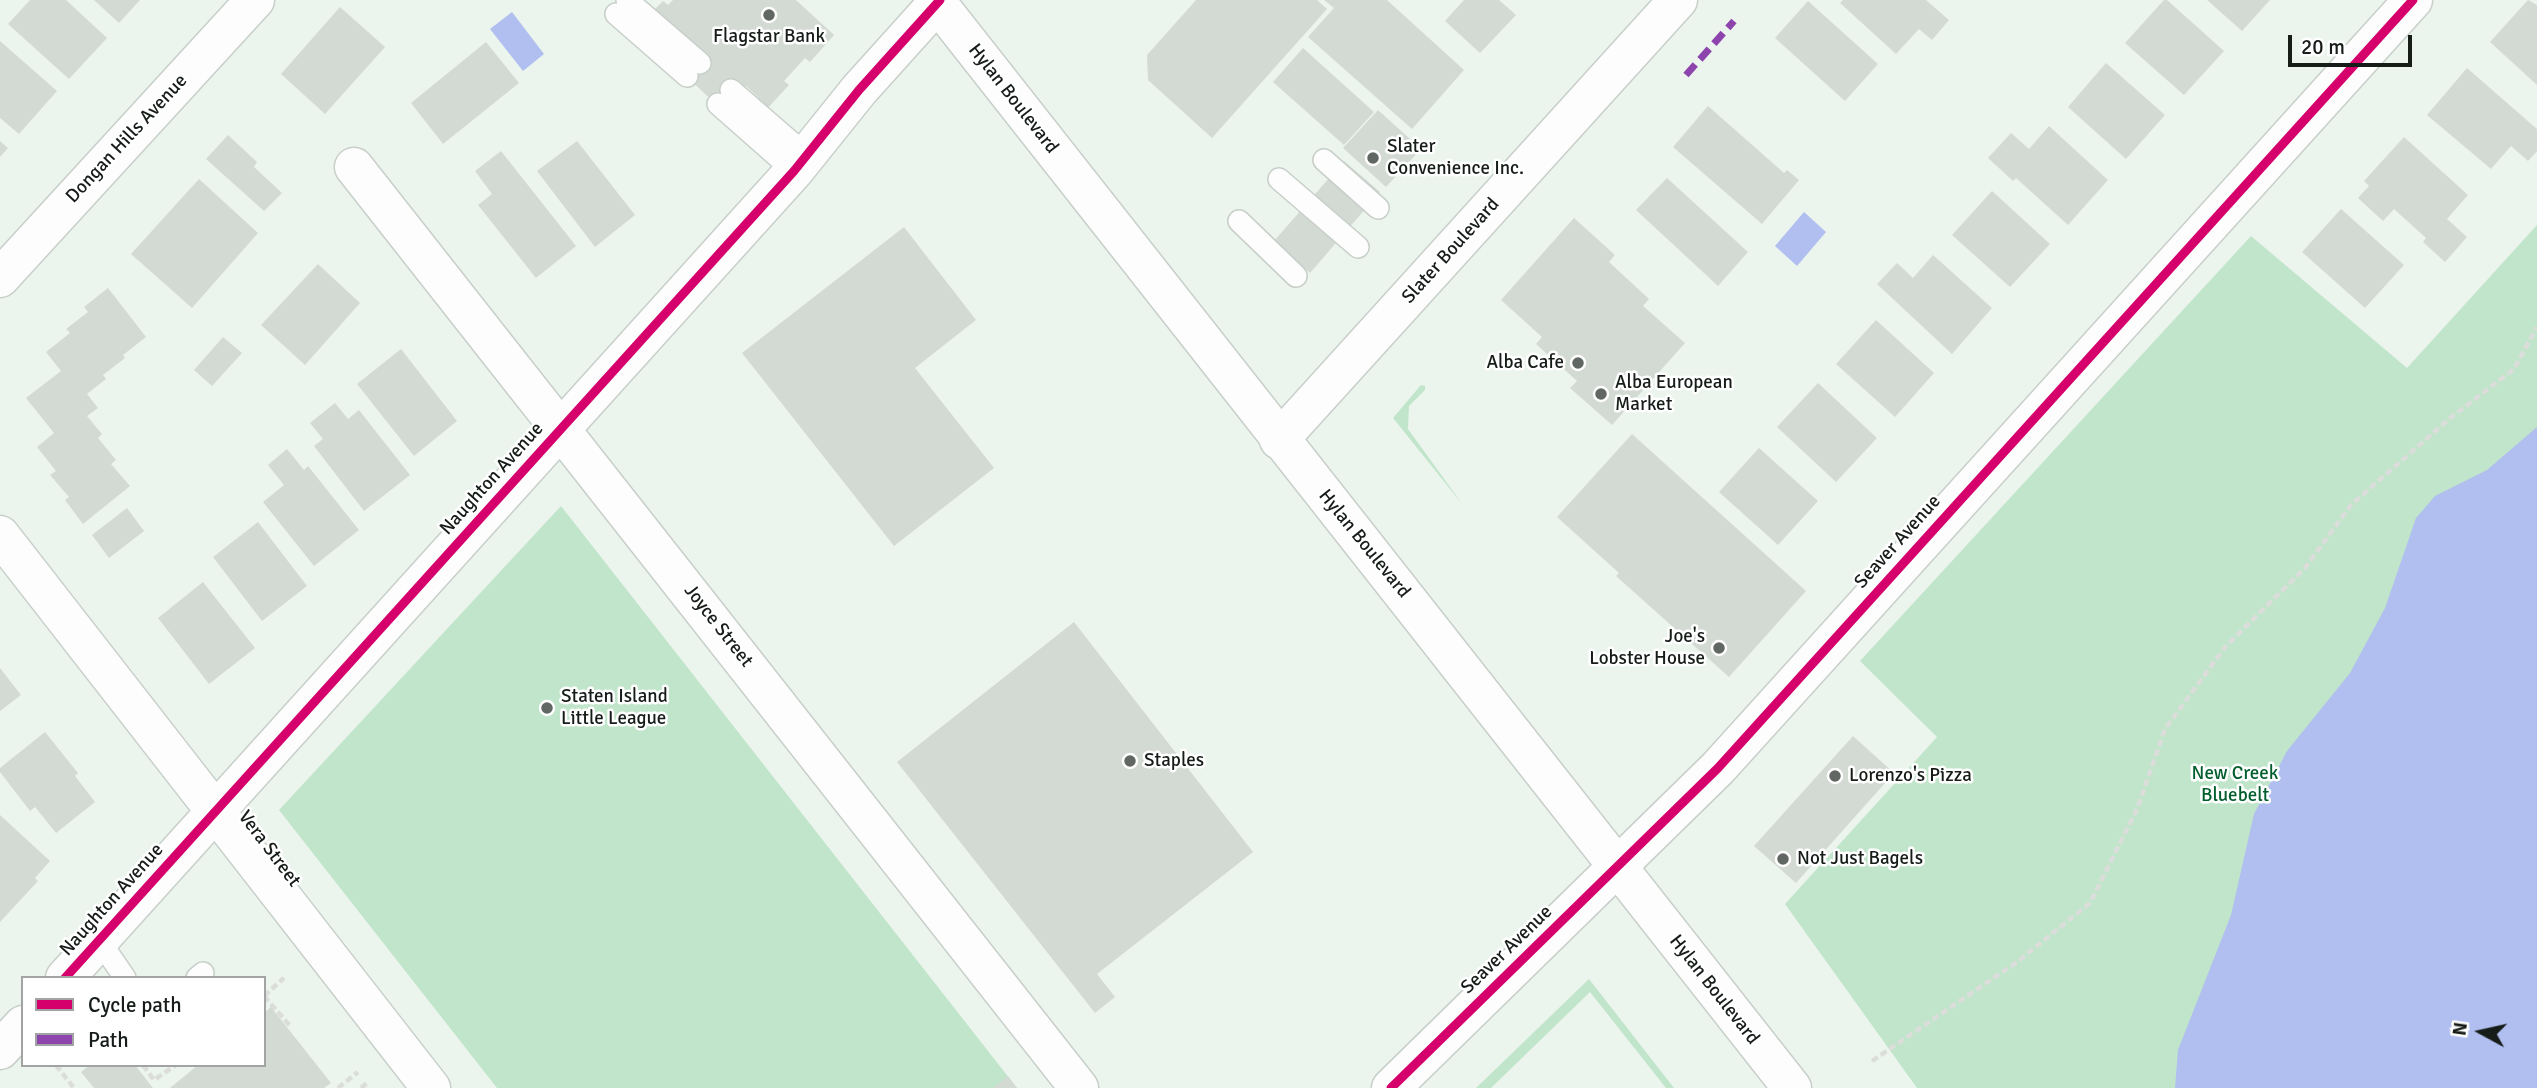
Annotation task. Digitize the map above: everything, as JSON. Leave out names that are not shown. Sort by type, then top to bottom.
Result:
[{"type":"street","name":"Dongan Hills Avenue","points":[[0,278],[255,0]]},
{"type":"street","name":"Slater Boulevard","points":[[1279,440],[1678,0]]},
{"type":"street","name":"Seaver Avenue","points":[[1391,1088],[1718,768],[2413,0]]},
{"type":"street","name":"Hylan Boulevard","points":[[937,1],[1279,440],[1403,592],[1616,868],[1792,1088]]},
{"type":"street","name":"Naughton Avenue","points":[[67,976],[800,163],[937,1]]},
{"type":"street","name":"Joyce Street","points":[[354,167],[1079,1088]]},
{"type":"street","name":"Vera Street","points":[[0,535],[217,809],[431,1088]]},
{"type":"street","points":[[0,1050],[21,1027]]},
{"type":"lane","points":[[622,7],[693,70]]},
{"type":"lane","points":[[724,97],[800,163]]},
{"type":"lane","points":[[1324,160],[1378,208]]},
{"type":"lane","points":[[1279,179],[1358,247]]},
{"type":"lane","points":[[1239,221],[1296,276]]},
{"type":"lane","points":[[99,940],[124,976]]},
{"type":"path","points":[[1872,1061],[2017,962],[2090,903],[2137,808],[2165,729],[2226,646],[2305,568],[2351,505],[2449,419],[2514,369],[2537,327]]},
{"type":"path","points":[[266,994],[284,978]]},
{"type":"path","points":[[266,998],[290,1027]]},
{"type":"path","points":[[58,1067],[74,1088]]},
{"type":"path","points":[[144,1067],[154,1080],[173,1067]]},
{"type":"path","points":[[338,1088],[358,1072]]},
{"type":"path","points":[[361,1088],[367,1083]]},
{"type":"green space","name":"New Creek Bluebelt","points":[[2537,225],[2537,1088],[1917,1088],[1785,904],[1937,737],[1860,661],[2251,236],[2407,368]]},
{"type":"green space","points":[[1421,385],[1425,386],[1425,390],[1409,406],[1408,429],[1463,505],[1393,418]]},
{"type":"green space","name":"Staten Island Little League","points":[[561,506],[1017,1088],[497,1088],[279,810]]},
{"type":"green space","points":[[1589,979],[1674,1088],[1666,1088],[1590,992],[1491,1088],[1476,1088]]},
{"type":"water","points":[[512,12],[544,54],[523,71],[490,29]]},
{"type":"water","points":[[1804,212],[1826,232],[1797,266],[1775,246]]},
{"type":"water","points":[[2537,427],[2537,1088],[2175,1088],[2178,1050],[2231,915],[2254,814],[2287,751],[2350,673],[2385,608],[2416,518],[2435,496],[2487,470]]},
{"type":"building","points":[[30,0],[66,0],[107,38],[69,79],[8,24]]},
{"type":"building","points":[[94,0],[140,0],[119,23]]},
{"type":"building","points":[[673,0],[796,0],[834,35],[810,62],[805,58],[784,81],[789,85],[765,111],[755,102],[759,98],[746,86],[717,105],[687,77],[653,11],[663,1],[668,5]]},
{"type":"building","points":[[1196,0],[1317,0],[1327,9],[1212,138],[1148,80],[1147,55]]},
{"type":"building","points":[[1324,0],[1387,0],[1464,70],[1412,129],[1308,37],[1334,8]]},
{"type":"building","points":[[1464,0],[1499,0],[1516,15],[1480,53],[1445,21]]},
{"type":"building","points":[[1843,0],[1926,0],[1949,20],[1932,40],[1919,29],[1896,54],[1840,3]]},
{"type":"building","points":[[2164,0],[2224,51],[2184,95],[2125,43]]},
{"type":"building","points":[[2207,0],[2270,0],[2242,31]]},
{"type":"building","points":[[2528,0],[2537,5],[2537,85],[2490,42]]},
{"type":"building","points":[[1808,1],[1878,64],[1845,101],[1775,38]]},
{"type":"building","points":[[340,7],[385,47],[325,114],[281,74]]},
{"type":"building","points":[[0,41],[57,91],[19,134],[0,118]]},
{"type":"building","points":[[486,42],[519,83],[443,144],[411,103]]},
{"type":"building","points":[[1303,48],[1374,112],[1344,145],[1273,82]]},
{"type":"building","points":[[2106,63],[2165,115],[2126,159],[2068,107]]},
{"type":"building","points":[[2467,68],[2537,129],[2537,151],[2528,161],[2511,146],[2491,169],[2427,115]]},
{"type":"building","points":[[1708,106],[1784,173],[1787,170],[1799,180],[1762,224],[1673,147]]},
{"type":"building","points":[[1378,110],[1421,149],[1386,187],[1343,148]]},
{"type":"building","points":[[2049,126],[2108,180],[2068,225],[2016,178],[2013,181],[1988,158],[2011,133],[2029,149]]},
{"type":"building","points":[[228,135],[257,162],[254,167],[282,193],[264,211],[206,159]]},
{"type":"building","points":[[2404,137],[2468,195],[2447,219],[2467,237],[2445,262],[2423,242],[2426,238],[2394,209],[2383,221],[2358,198],[2369,186],[2364,181]]},
{"type":"building","points":[[0,141],[8,148],[0,157]]},
{"type":"building","points":[[577,141],[635,215],[595,247],[537,171]]},
{"type":"building","points":[[501,151],[576,246],[536,278],[478,205],[492,194],[475,171]]},
{"type":"building","points":[[1344,161],[1380,192],[1310,273],[1274,241]]},
{"type":"building","points":[[1667,178],[1748,252],[1718,286],[1636,210]]},
{"type":"building","points":[[199,179],[258,233],[192,308],[131,254]]},
{"type":"building","points":[[1992,191],[2050,244],[2010,287],[1952,235]]},
{"type":"building","points":[[2341,209],[2404,265],[2365,308],[2302,252]]},
{"type":"building","points":[[1574,218],[1615,255],[1609,262],[1649,299],[1643,306],[1685,343],[1612,425],[1570,388],[1577,381],[1536,344],[1542,337],[1501,300]]},
{"type":"building","points":[[904,227],[976,320],[915,368],[994,468],[894,546],[742,353]]},
{"type":"building","points":[[1933,255],[1992,308],[1952,354],[1877,284],[1897,263],[1913,278]]},
{"type":"building","points":[[318,264],[360,303],[305,365],[261,325]]},
{"type":"building","points":[[108,288],[146,337],[123,355],[125,358],[103,375],[106,379],[87,394],[98,408],[87,416],[102,434],[98,438],[116,460],[111,464],[130,486],[83,524],[65,500],[69,497],[50,475],[56,471],[37,447],[54,433],[26,398],[61,371],[46,352],[70,333],[66,329],[88,312],[84,307]]},
{"type":"building","points":[[1876,320],[1934,373],[1895,417],[1836,364]]},
{"type":"building","points":[[223,337],[242,353],[212,386],[194,370]]},
{"type":"building","points":[[401,349],[457,421],[414,456],[357,384]]},
{"type":"building","points":[[1818,383],[1877,438],[1836,482],[1777,427]]},
{"type":"building","points":[[335,403],[348,419],[359,410],[410,475],[364,511],[314,446],[323,439],[310,423]]},
{"type":"building","points":[[1632,434],[1806,591],[1729,677],[1616,576],[1619,573],[1557,517]]},
{"type":"building","points":[[1759,448],[1818,501],[1778,545],[1719,492]]},
{"type":"building","points":[[287,449],[304,470],[308,466],[359,530],[314,566],[263,502],[284,485],[268,465]]},
{"type":"building","points":[[127,508],[144,531],[109,558],[92,535]]},
{"type":"building","points":[[258,522],[307,586],[262,621],[213,557]]},
{"type":"building","points":[[203,582],[255,648],[209,684],[158,618]]},
{"type":"building","points":[[1074,622],[1253,852],[1097,974],[1115,997],[1095,1013],[897,762]]},
{"type":"building","points":[[0,668],[21,695],[0,711]]},
{"type":"building","points":[[45,732],[78,773],[75,776],[95,802],[56,833],[35,807],[30,811],[0,772],[0,768]]},
{"type":"building","points":[[1853,736],[1894,773],[1796,883],[1754,846]]},
{"type":"building","points":[[0,815],[50,861],[35,878],[38,881],[0,922]]},
{"type":"building","points":[[271,1007],[331,1083],[324,1088],[170,1088],[196,1067],[266,1067],[266,1011]]},
{"type":"building","points":[[87,1067],[137,1067],[153,1088],[94,1088],[81,1072]]},
{"type":"building","points":[[1008,1076],[1017,1088],[993,1088]]},
{"type":"marked path","points":[[1686,75],[1734,21]]},
{"type":"cycle path","points":[[67,976],[794,171],[859,90],[940,0]]},
{"type":"cycle path","points":[[1391,1088],[1718,768],[2413,0]]},
{"type":"place","name":"Flagstar Bank","points":[[769,15]]},
{"type":"place","name":"Slater Convenience Inc.","points":[[1373,158]]},
{"type":"place","name":"Alba Cafe","points":[[1578,363]]},
{"type":"place","name":"Alba European Market","points":[[1601,394]]},
{"type":"place","name":"Joe's Lobster House","points":[[1719,648]]},
{"type":"place","name":"Staten Island Little League","points":[[547,708]]},
{"type":"place","name":"Staples","points":[[1130,761]]},
{"type":"place","name":"Lorenzo's Pizza","points":[[1835,776]]},
{"type":"place","name":"Not Just Bagels","points":[[1783,859]]}]
